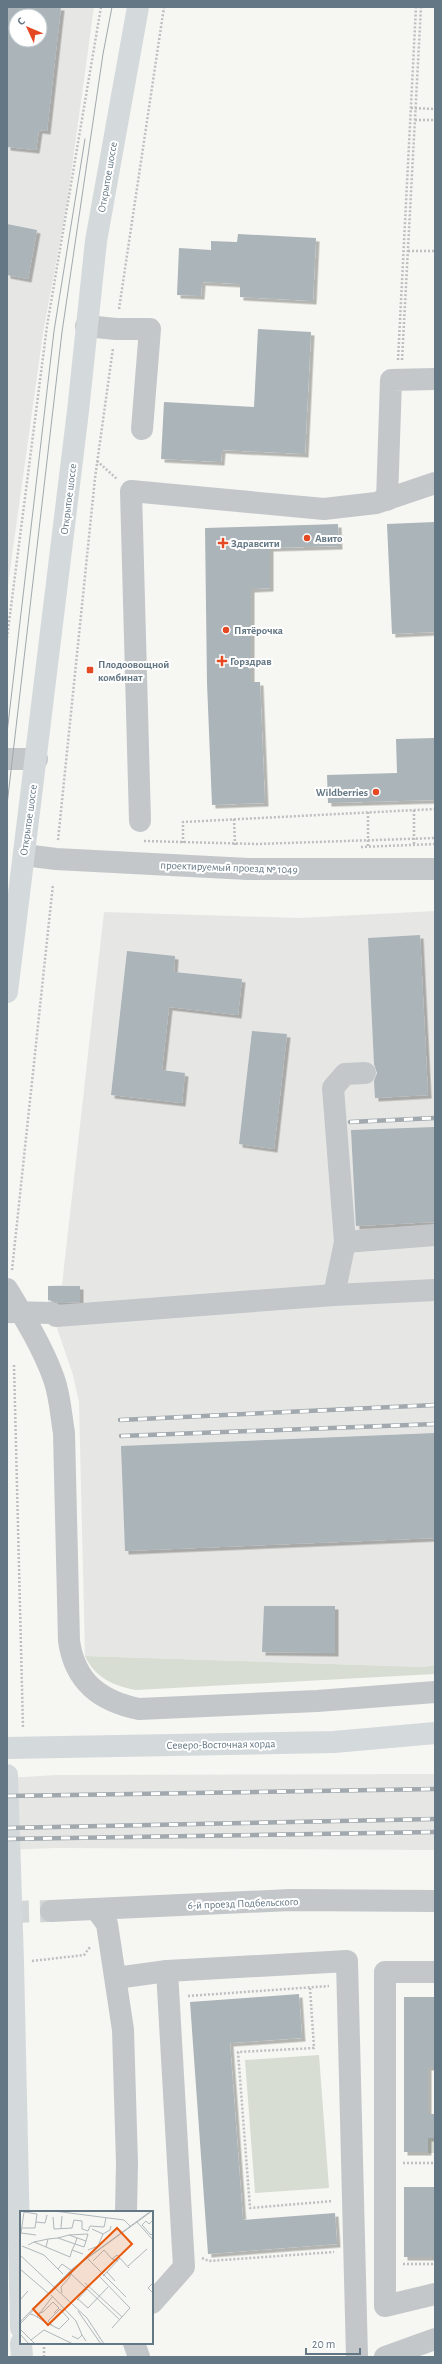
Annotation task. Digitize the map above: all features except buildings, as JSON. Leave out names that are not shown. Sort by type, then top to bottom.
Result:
[{"type":"main road","name":"Открытое шоссе","points":[[7,992],[37,759],[78,411],[96,241],[138,7]]},
{"type":"main road","name":"Северо-Восточная хорда","points":[[7,1748],[334,1742],[435,1733]]},
{"type":"main road","points":[[7,1775],[22,1961],[21,2211]]},
{"type":"main road","points":[[21,2344],[22,2357]]},
{"type":"street","points":[[86,326],[116,329],[150,329],[142,429]]},
{"type":"street","points":[[387,500],[391,380],[435,379]]},
{"type":"street","points":[[139,830],[131,491],[324,509],[387,500],[435,483]]},
{"type":"street","points":[[7,759],[37,759]]},
{"type":"street","name":"проектируемый проезд № 1049","points":[[24,855],[56,859],[248,869],[435,869]]},
{"type":"street","points":[[334,1295],[344,1242],[333,1088],[345,1074],[365,1073]]},
{"type":"street","points":[[344,1242],[435,1235]]},
{"type":"street","points":[[9,1281],[14,1312],[54,1379],[59,1403],[64,1433],[69,1641],[71,1656],[78,1671],[89,1686],[119,1705],[139,1709],[317,1701],[435,1692]]},
{"type":"street","points":[[14,1312],[52,1313],[56,1316],[334,1295],[435,1290]]},
{"type":"street","name":"Северо-Восточная хорда","points":[[7,1752],[435,1743]]},
{"type":"street","name":"6-й проезд Подбельского","points":[[51,1911],[290,1900],[435,1901]]},
{"type":"street","points":[[96,1909],[107,1924],[123,2030],[127,2163],[126,2211]]},
{"type":"street","points":[[116,1978],[167,1971],[346,1961],[357,2357]]},
{"type":"street","points":[[153,2302],[184,2267],[167,1971]]},
{"type":"street","points":[[435,1972],[385,1972],[385,2306],[435,2294]]},
{"type":"street","points":[[385,2357],[435,2339]]},
{"type":"street","points":[[134,2344],[139,2357]]},
{"type":"path","points":[[7,638],[47,326],[101,7]]},
{"type":"path","points":[[58,843],[97,461],[164,7]]},
{"type":"path","points":[[398,358],[416,7]]},
{"type":"path","points":[[402,358],[421,7]]},
{"type":"path","points":[[411,108],[435,109]]},
{"type":"path","points":[[415,120],[435,120]]},
{"type":"path","points":[[408,252],[435,251]]},
{"type":"path","points":[[97,461],[131,491]]},
{"type":"path","points":[[183,848],[183,822],[435,809]]},
{"type":"path","points":[[414,810],[414,845]]},
{"type":"path","points":[[368,812],[368,847]]},
{"type":"path","points":[[234,819],[235,850]]},
{"type":"path","points":[[139,830],[183,843],[235,844],[435,838]]},
{"type":"path","points":[[9,1281],[53,884]]},
{"type":"path","points":[[14,1366],[22,1679]]},
{"type":"path","points":[[22,1961],[84,1956]]},
{"type":"path","points":[[182,1997],[347,1985]]},
{"type":"path","points":[[310,1988],[314,2048],[238,2052],[250,2208],[337,2201]]},
{"type":"path","points":[[385,2163],[435,2163]]},
{"type":"path","points":[[184,2267],[198,2257],[209,2261],[354,2250]]},
{"type":"path","points":[[385,2264],[435,2264]]},
{"type":"path","points":[[44,2344],[44,2357]]},
{"type":"shaded area","points":[[7,7],[94,7],[67,203],[43,333],[7,592]]},
{"type":"shaded area","points":[[435,911],[435,1665],[423,1667],[85,1656],[79,1402],[73,1375],[57,1328],[56,1307],[48,1306],[48,1286],[62,1285],[104,912],[299,918]]},
{"type":"shaded area","points":[[85,1656],[423,1667],[435,1665],[435,1674],[136,1690],[120,1686],[106,1680],[94,1670]]},
{"type":"shaded area","points":[[435,1774],[435,1850],[55,1848],[7,1850],[7,1778],[56,1775]]},
{"type":"shaded area","points":[[319,2055],[329,2188],[255,2193],[245,2060]]},
{"type":"shaded area","points":[[428,2138],[435,2138],[435,2153],[428,2153]]},
{"type":"tunnel","points":[[7,1912],[51,1911]]},
{"type":"tram line","points":[[7,805],[62,332],[103,54],[112,7]]},
{"type":"tram line","points":[[7,733],[54,331],[85,139]]},
{"type":"railway","points":[[350,1122],[435,1118]]},
{"type":"railway","points":[[120,1420],[435,1405]]},
{"type":"railway","points":[[121,1436],[435,1424]]},
{"type":"railway","points":[[7,1796],[435,1789]]},
{"type":"railway","points":[[7,1828],[435,1819]]},
{"type":"railway","points":[[7,1839],[435,1832]]},
{"type":"place","name":"Авито","points":[[307,538]]},
{"type":"place","name":"Здравсити","points":[[223,543]]},
{"type":"place","name":"Пятёрочка","points":[[226,630]]},
{"type":"place","name":"Горздрав","points":[[222,661]]},
{"type":"place","name":"Плодоовощной комбинат","points":[[90,670]]},
{"type":"place","name":"Wildberries","points":[[376,792]]}]
